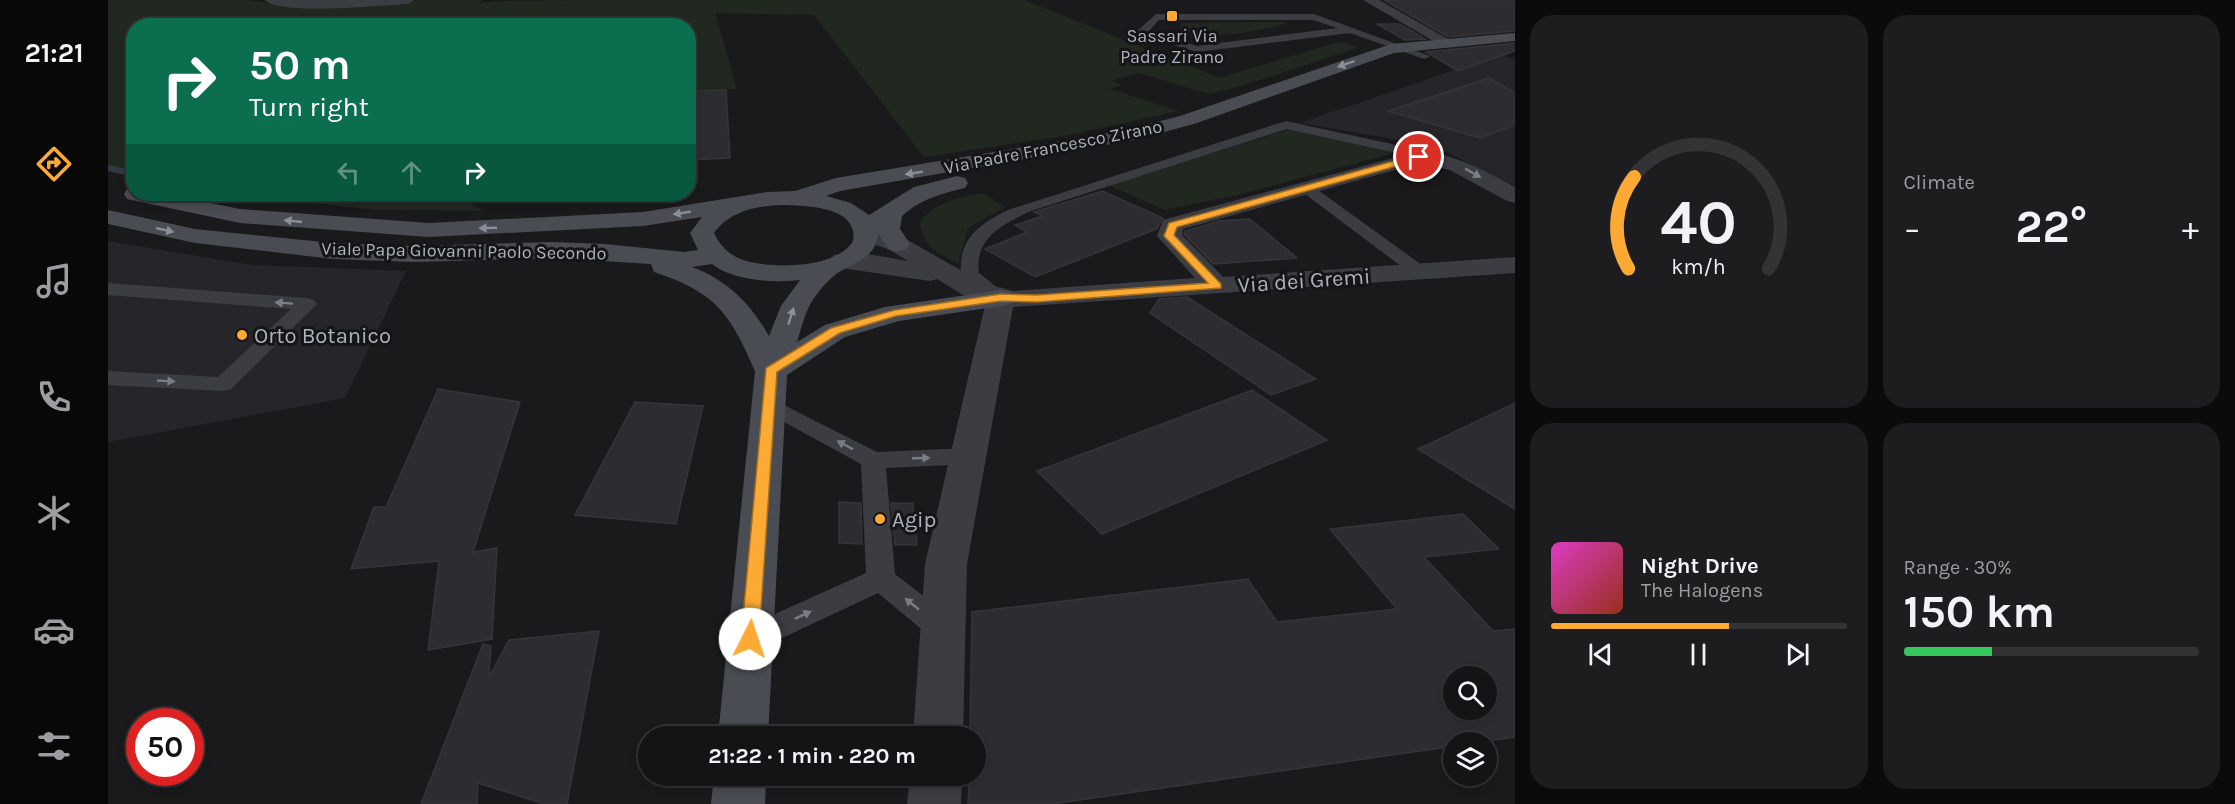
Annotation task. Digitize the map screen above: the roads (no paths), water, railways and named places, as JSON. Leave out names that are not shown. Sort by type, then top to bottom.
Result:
[{"type":"main road","name":"Via Padre Francesco Zirano","points":[[798,198],[836,185],[1127,136],[1187,120],[1399,48],[1515,37]]},
{"type":"main road","name":"Via Padre Francesco Zirano","points":[[1366,78],[1425,56],[1478,41]]},
{"type":"main road","name":"Via Padre Francesco Zirano","points":[[865,230],[890,214],[906,200],[941,186],[1134,153],[1234,126],[1290,106]]},
{"type":"main road","name":"Viale Papa Giovanni Paolo Secondo","points":[[170,201],[240,216],[429,230],[643,219],[768,199],[798,198]]},
{"type":"main road","points":[[744,726],[769,387],[795,306],[806,289],[861,248],[865,230],[855,216],[840,207],[798,198]]},
{"type":"main road","points":[[740,204],[722,212],[708,222],[702,233],[704,245],[719,259],[747,269],[775,273],[804,272],[837,264]]},
{"type":"main road","points":[[890,214],[888,229],[897,244]]},
{"type":"main road","name":"Viale Papa Giovanni Paolo Secondo","points":[[108,217],[195,236],[333,251],[414,254],[552,250],[684,260],[719,259]]},
{"type":"main road","points":[[627,255],[692,274],[721,292],[737,308],[752,330],[769,387]]},
{"type":"main road","points":[[719,259],[721,292]]},
{"type":"main road","points":[[769,387],[835,331],[895,313],[1001,298]]},
{"type":"main road","points":[[738,804],[739,786]]},
{"type":"street","points":[[271,0],[305,5],[408,0]]},
{"type":"street","points":[[1369,0],[1447,42]]},
{"type":"street","points":[[1217,286],[1169,236],[1172,225],[1419,157],[1454,163],[1515,196]]},
{"type":"street","name":"Via dei Gremi","points":[[865,230],[897,244],[972,289],[1001,298],[1037,298],[1515,266]]},
{"type":"street","name":"Via dei Gremi","points":[[837,264],[908,268],[952,279]]},
{"type":"street","points":[[938,726],[946,564],[1001,298]]},
{"type":"street","points":[[934,804],[935,786]]},
{"type":"lane","points":[[1348,30],[1197,49],[1142,32],[1156,17],[1314,17],[1425,56]]},
{"type":"lane","points":[[1001,298],[970,275],[968,266],[971,246],[989,225],[1025,208],[1286,125],[1433,158]]},
{"type":"lane","points":[[1306,188],[1420,272]]},
{"type":"lane","points":[[108,289],[307,304],[223,384],[108,378]]},
{"type":"lane","points":[[769,387],[873,460],[968,456]]},
{"type":"lane","points":[[873,460],[881,579],[943,629]]},
{"type":"lane","points":[[750,639],[881,579]]},
{"type":"waterway","points":[[108,168],[126,172]]},
{"type":"place","name":"Sassari Via Padre Zirano","points":[[1172,16]]},
{"type":"place","name":"Orto Botanico","points":[[242,335]]},
{"type":"place","name":"Agip","points":[[880,519]]}]
